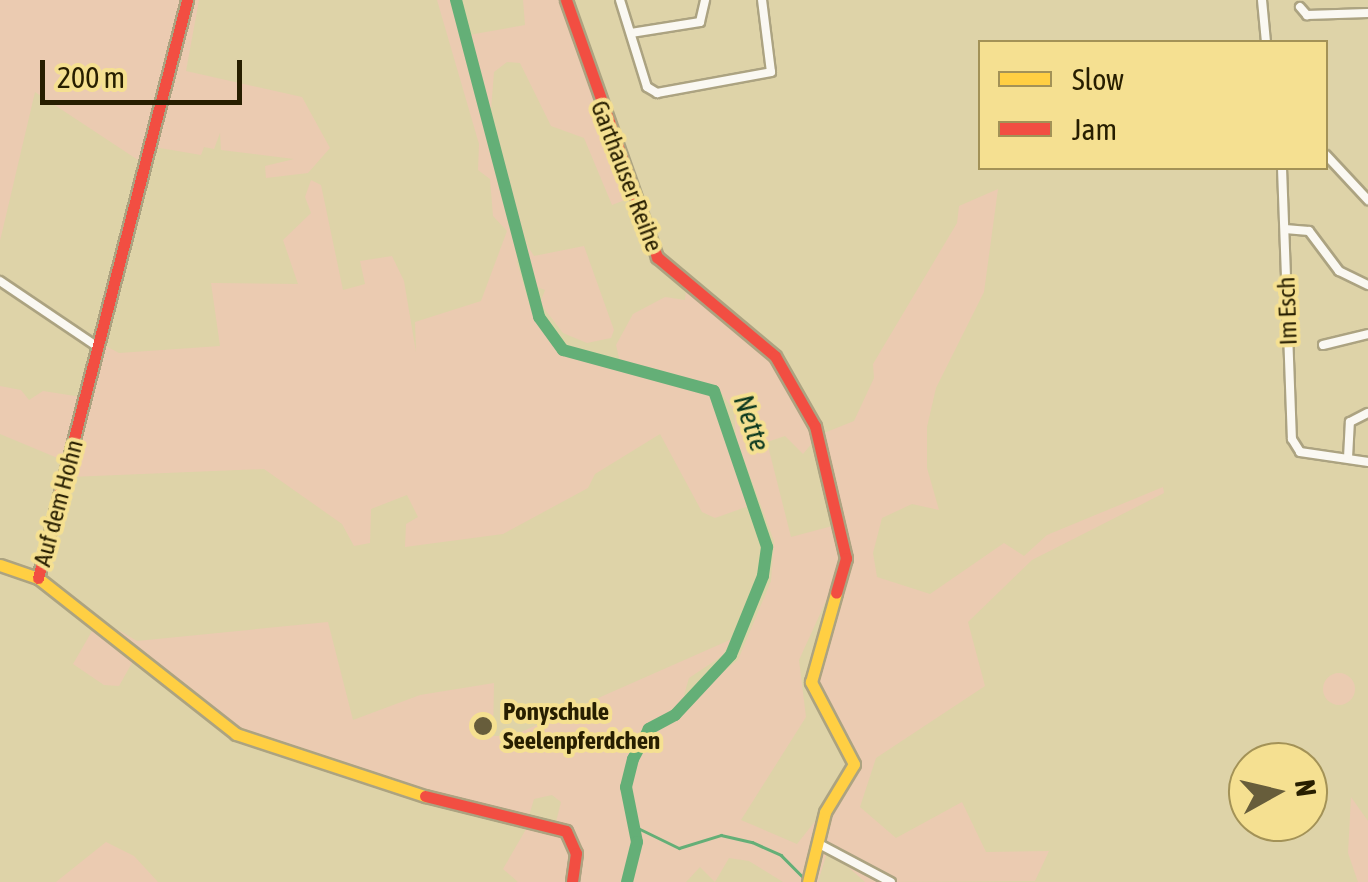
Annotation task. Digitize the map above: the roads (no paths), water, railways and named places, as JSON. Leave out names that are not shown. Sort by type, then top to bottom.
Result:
[{"type":"street","name":"Auf dem Hohn","points":[[187,0],[38,578],[236,734],[395,789],[559,828],[572,838],[576,853],[572,882]]},
{"type":"street","name":"Garthauser Reihe","points":[[566,0],[657,256],[767,346],[824,449],[846,558],[811,682],[854,764],[825,812],[818,851]]},
{"type":"street","points":[[620,0],[651,92],[766,75],[772,66],[762,0]]},
{"type":"street","points":[[631,34],[700,22],[704,0]]},
{"type":"street","points":[[1262,0],[1266,40]]},
{"type":"street","points":[[1300,7],[1307,14],[1368,13]]},
{"type":"street","points":[[1328,157],[1368,200]]},
{"type":"street","name":"Im Esch","points":[[1282,170],[1292,440],[1300,452],[1348,458]]},
{"type":"street","points":[[1285,229],[1309,231],[1340,270],[1368,286]]},
{"type":"street","points":[[0,281],[98,347]]},
{"type":"street","points":[[1323,345],[1368,334]]},
{"type":"street","points":[[1368,413],[1350,422],[1348,458],[1368,462]]},
{"type":"street","points":[[0,565],[38,578]]},
{"type":"street","points":[[808,882],[818,851],[892,882]]},
{"type":"waterway","name":"Nette","points":[[456,0],[539,317],[563,350],[714,391],[767,547],[763,576],[731,655],[675,715],[649,729],[633,759],[626,787],[637,842],[627,882]]},
{"type":"waterway","points":[[636,827],[679,848],[721,835],[752,842],[781,855],[803,877]]},
{"type":"place","name":"Ponyschule Seelenpferdchen","points":[[483,726]]}]
